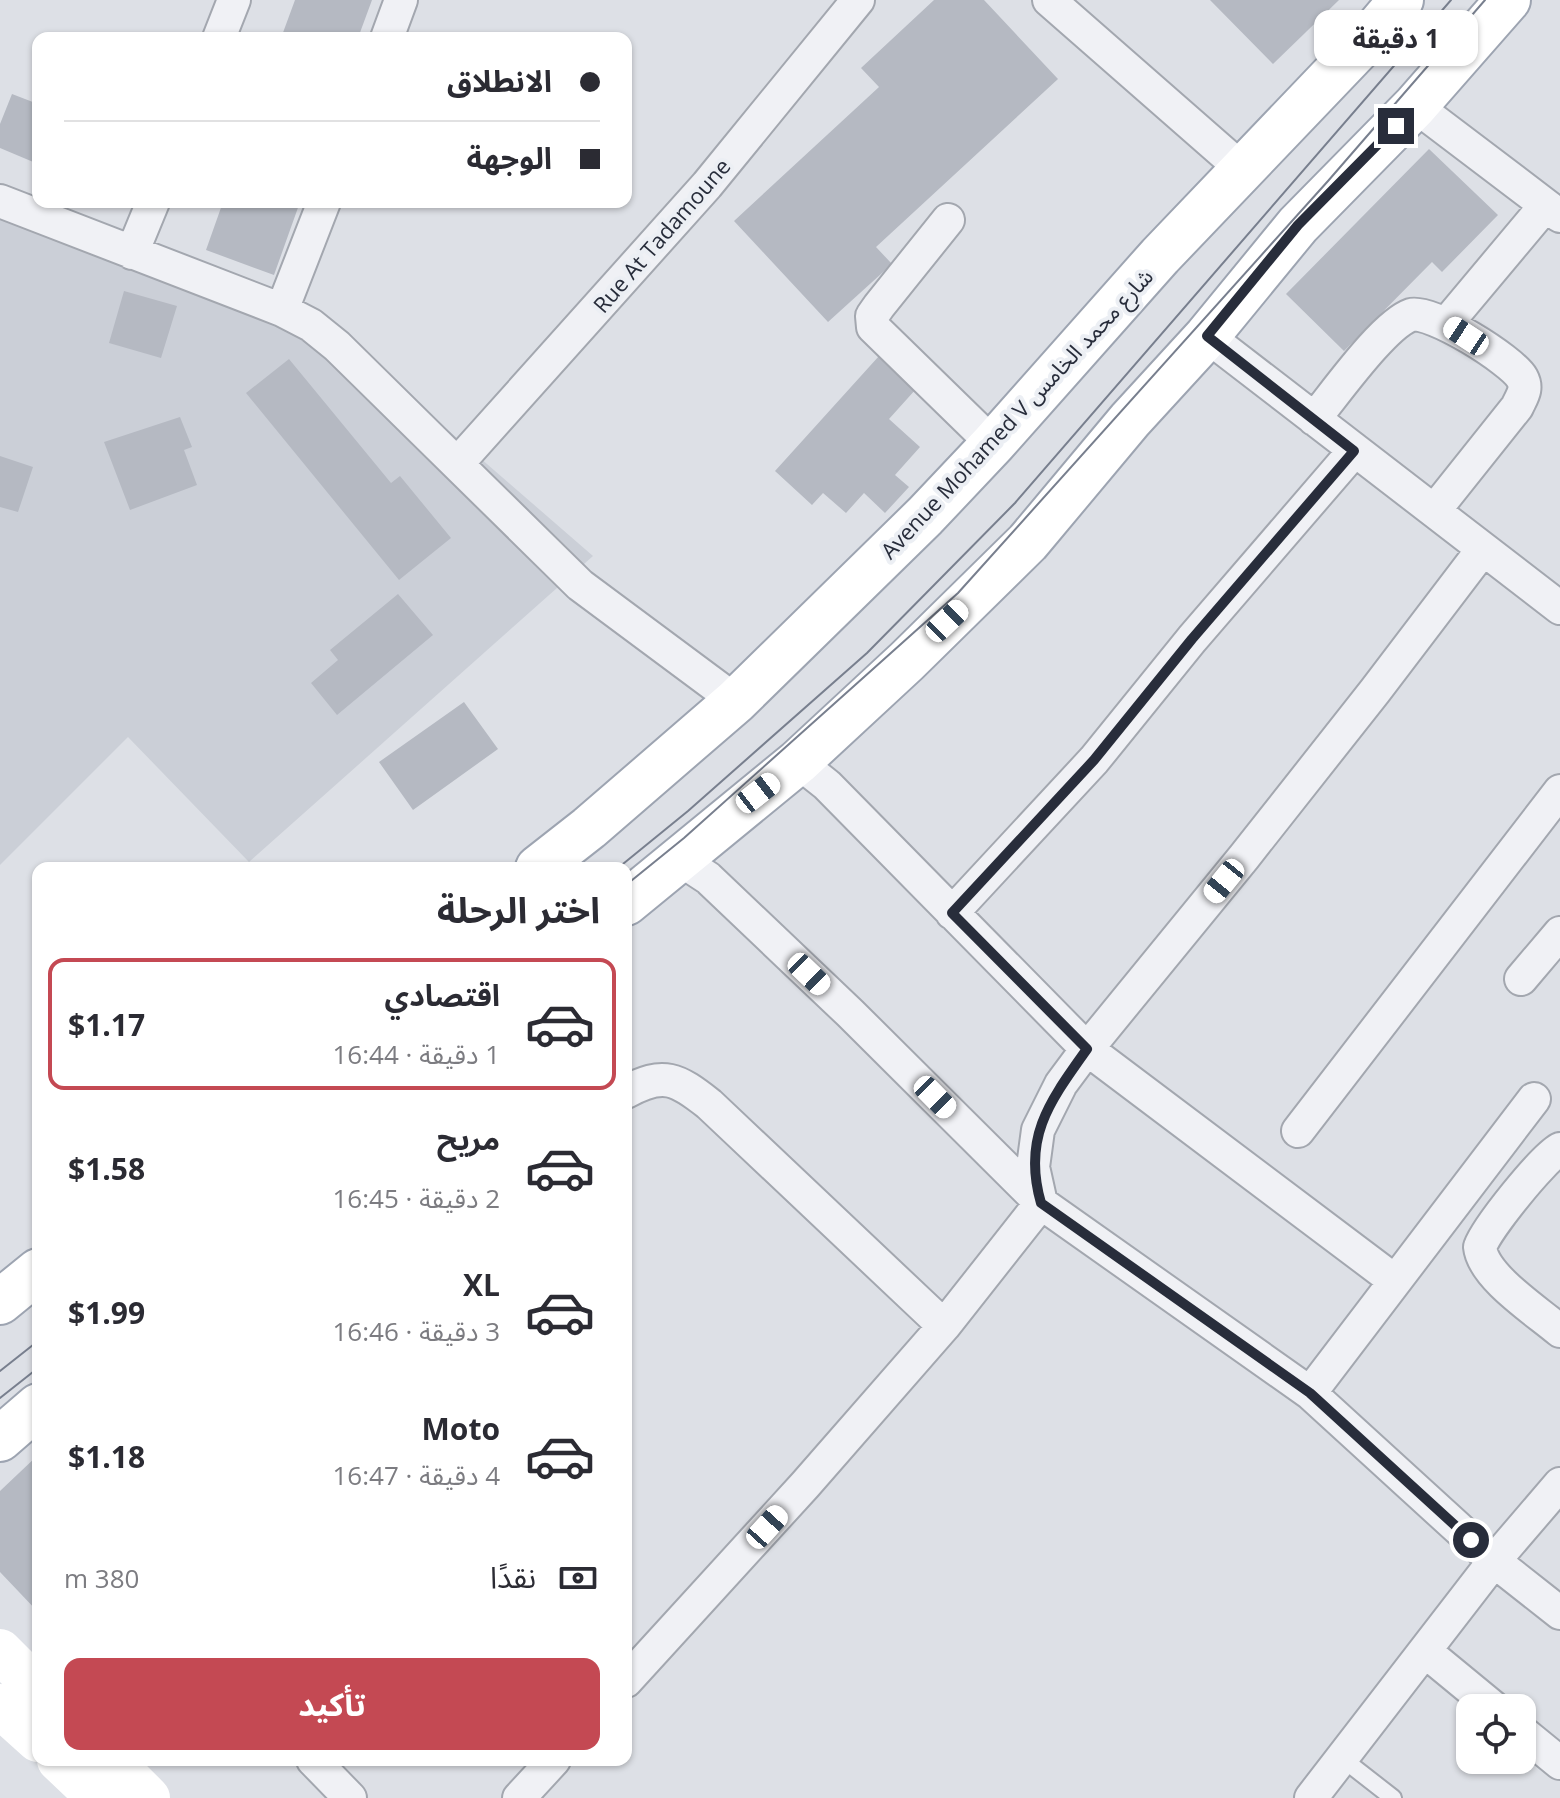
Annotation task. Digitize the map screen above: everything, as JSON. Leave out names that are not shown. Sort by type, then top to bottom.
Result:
[{"type":"main road","name":"Avenue Mohamed V شارع محمد الخامس","points":[[546,862],[736,701],[925,516],[1160,256],[1401,0]]},
{"type":"main road","points":[[632,898],[798,762],[1028,542],[1130,420],[1207,336],[1298,225],[1415,106],[1508,0]]},
{"type":"main road","points":[[0,1302],[32,1276]]},
{"type":"main road","points":[[0,1439],[32,1411]]},
{"type":"main road","points":[[0,1651],[32,1683]]},
{"type":"main road","points":[[0,1706],[32,1735]]},
{"type":"main road","points":[[65,1766],[99,1798]]},
{"type":"main road","points":[[116,1766],[148,1798]]},
{"type":"street","points":[[221,32],[234,0]]},
{"type":"street","points":[[389,32],[401,0]]},
{"type":"street","name":"Rue At Tadamoune","points":[[457,464],[707,185],[858,0]]},
{"type":"street","points":[[1049,0],[1242,169]]},
{"type":"street","points":[[1415,106],[1552,211],[1447,323]]},
{"type":"street","points":[[0,201],[282,310],[311,325],[337,346],[580,585],[736,701]]},
{"type":"street","points":[[132,253],[151,208]]},
{"type":"street","points":[[282,310],[322,208]]},
{"type":"street","points":[[948,220],[879,306],[872,316],[873,327],[993,444]]},
{"type":"street","points":[[1314,419],[1397,322],[1418,314],[1447,323],[1517,371],[1525,389],[1517,407],[1434,511]]},
{"type":"street","points":[[1207,336],[1560,608]]},
{"type":"street","points":[[952,913],[1094,760],[1192,639],[1354,451]]},
{"type":"street","points":[[1041,1203],[1033,1167],[1038,1130],[1061,1084],[1244,857],[1483,549]]},
{"type":"street","points":[[798,762],[827,785],[1087,1049],[1395,1281]]},
{"type":"street","points":[[1298,1131],[1560,791]]},
{"type":"street","points":[[679,859],[708,878],[1041,1203],[1310,1393],[1494,1561],[1560,1613]]},
{"type":"street","points":[[1521,979],[1560,933]]},
{"type":"street","points":[[632,1089],[646,1081],[662,1079],[673,1080],[689,1088],[944,1326]]},
{"type":"street","points":[[1310,1393],[1534,1099]]},
{"type":"street","points":[[1560,1149],[1540,1166],[1494,1224],[1480,1247],[1482,1259],[1495,1276],[1560,1331]]},
{"type":"street","points":[[632,1674],[805,1485],[944,1326],[1041,1203]]},
{"type":"street","points":[[1311,1798],[1494,1561],[1560,1484]]},
{"type":"street","points":[[1426,1652],[1477,1694]]},
{"type":"street","points":[[1536,1743],[1560,1763]]},
{"type":"street","points":[[319,1766],[350,1798]]},
{"type":"street","points":[[519,1798],[548,1766]]},
{"type":"lane","points":[[1343,1759],[1393,1798]]},
{"type":"shaded area","points":[[0,197],[313,313],[593,556],[249,862],[128,737],[0,865]]},
{"type":"building","points":[[295,0],[372,0],[360,32],[283,32]]},
{"type":"building","points":[[934,0],[984,0],[1058,79],[876,247],[892,264],[828,322],[734,221],[879,87],[861,68]]},
{"type":"building","points":[[1210,0],[1339,0],[1273,64]]},
{"type":"building","points":[[12,94],[32,102],[32,161],[0,148],[0,124]]},
{"type":"building","points":[[1429,149],[1498,215],[1442,272],[1432,262],[1344,351],[1286,294]]},
{"type":"building","points":[[221,208],[298,208],[274,275],[206,250]]},
{"type":"building","points":[[124,291],[177,306],[161,358],[109,343]]},
{"type":"building","points":[[879,356],[916,389],[889,419],[920,447],[895,475],[909,487],[885,513],[864,493],[846,513],[823,493],[812,505],[775,471]]},
{"type":"building","points":[[289,359],[391,483],[400,476],[451,538],[399,580],[246,393]]},
{"type":"building","points":[[180,417],[192,447],[184,450],[197,485],[130,510],[104,442]]},
{"type":"building","points":[[0,456],[33,467],[18,512],[0,507]]},
{"type":"building","points":[[398,594],[433,635],[337,715],[311,683],[338,660],[330,650]]},
{"type":"building","points":[[464,702],[498,749],[413,810],[379,762]]},
{"type":"building","points":[[32,1461],[32,1606],[0,1572],[0,1491]]},
{"type":"tram line","points":[[625,862],[688,811],[867,653],[1015,503],[1451,0]]},
{"type":"tram line","points":[[632,880],[684,838],[958,593],[1328,181],[1485,0]]},
{"type":"tram line","points":[[0,1371],[32,1346]]},
{"type":"tram line","points":[[0,1398],[32,1373]]},
{"type":"route","points":[[1396,126],[1298,225],[1207,336],[1354,451],[1192,639],[1094,760],[952,913],[1087,1049],[1061,1084],[1038,1130],[1033,1167],[1041,1203],[1310,1393],[1471,1540]]}]
